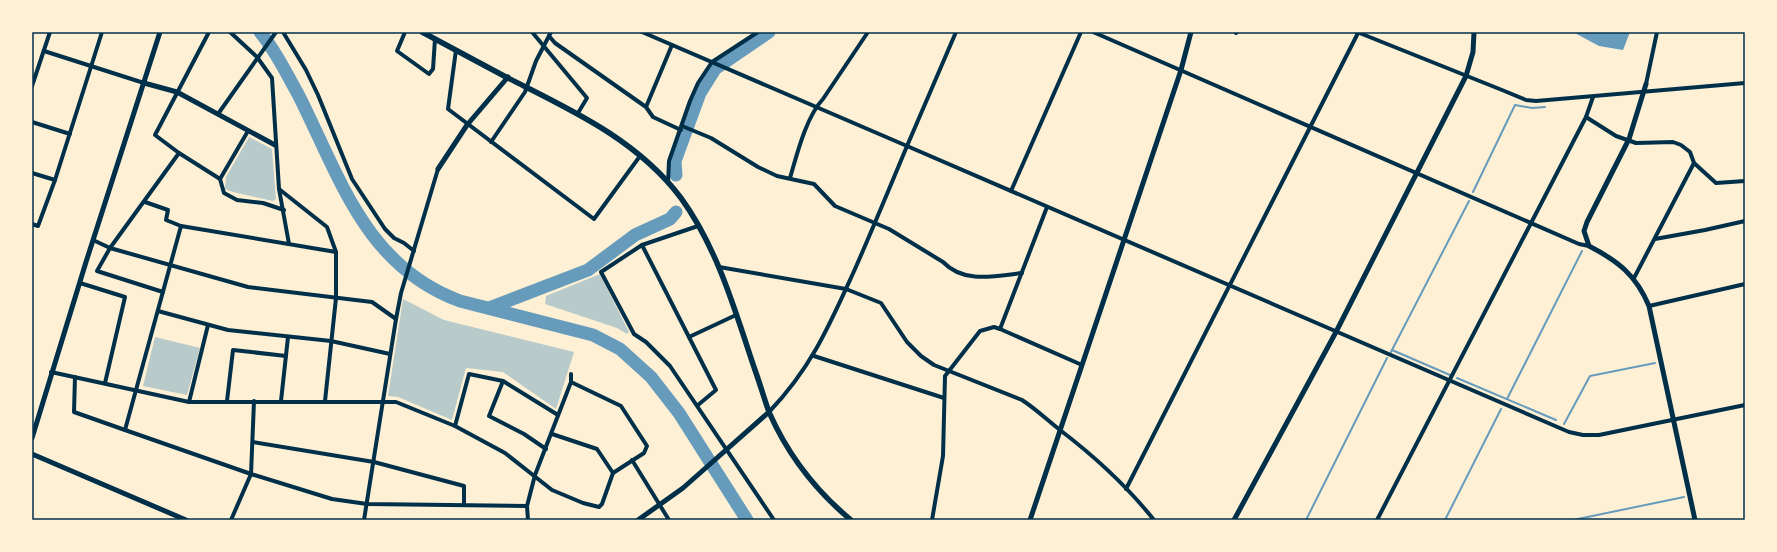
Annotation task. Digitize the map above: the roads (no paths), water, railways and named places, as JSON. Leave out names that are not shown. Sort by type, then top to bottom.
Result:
[{"type":"main road","points":[[422,32],[578,113],[615,136],[640,156],[668,183],[698,226],[719,267],[769,412],[790,451],[801,468],[834,505],[851,520]]},
{"type":"street","points":[[32,86],[34,74],[50,32]]},
{"type":"street","points":[[32,224],[38,226],[55,180],[102,32]]},
{"type":"street","points":[[32,438],[51,372],[160,32]]},
{"type":"street","points":[[209,32],[155,135],[179,153],[220,179],[224,193],[237,200],[263,203],[284,210]]},
{"type":"street","points":[[230,32],[258,56],[272,78],[275,145],[279,189],[289,244]]},
{"type":"street","points":[[218,114],[276,32]]},
{"type":"street","points":[[283,32],[306,70],[318,95],[352,179],[385,229],[394,238],[404,242],[414,251]]},
{"type":"street","points":[[405,32],[397,51],[429,74],[433,68],[435,39]]},
{"type":"street","points":[[532,32],[587,98],[578,113]]},
{"type":"street","points":[[642,32],[1569,432],[1583,435],[1599,435],[1745,404]]},
{"type":"street","points":[[668,183],[670,161],[693,95],[712,62],[758,32]]},
{"type":"street","points":[[790,178],[815,107],[868,32]]},
{"type":"street","points":[[638,520],[659,506],[699,474],[769,412],[790,391],[814,356],[834,319],[956,32]]},
{"type":"street","points":[[1012,191],[1081,32]]},
{"type":"street","points":[[1093,32],[1579,244],[1589,246],[1622,267],[1634,278],[1641,288],[1649,306],[1695,520]]},
{"type":"street","points":[[1030,520],[1125,241],[1181,70],[1190,32]]},
{"type":"street","points":[[1126,488],[1311,128],[1357,32],[1526,100],[1536,101],[1593,98],[1745,83]]},
{"type":"street","points":[[1234,520],[1336,332],[1466,76],[1473,52],[1474,32]]},
{"type":"street","points":[[1589,246],[1584,231],[1587,222],[1629,139],[1644,93],[1657,32]]},
{"type":"street","points":[[491,142],[525,92],[526,85],[550,34]]},
{"type":"street","points":[[550,34],[555,43],[646,107],[653,117],[693,130],[711,138],[758,167],[777,176],[814,184],[835,206],[889,229],[943,262],[950,270],[977,278],[1022,273]]},
{"type":"street","points":[[646,107],[672,45]]},
{"type":"street","points":[[456,50],[448,110],[594,219],[640,156]]},
{"type":"street","points":[[44,51],[91,67],[177,92],[275,145]]},
{"type":"street","points":[[364,520],[396,319],[403,289],[438,169],[467,125],[508,78]]},
{"type":"street","points":[[1377,520],[1586,117],[1593,98]]},
{"type":"street","points":[[1586,117],[1616,136],[1629,139],[1636,143],[1673,142],[1690,152],[1694,163],[1716,183],[1745,181]]},
{"type":"street","points":[[32,122],[70,134]]},
{"type":"street","points":[[220,179],[248,131]]},
{"type":"street","points":[[163,292],[97,271],[110,248],[179,153]]},
{"type":"street","points":[[1634,278],[1694,163]]},
{"type":"street","points":[[32,173],[55,180]]},
{"type":"street","points":[[279,189],[327,227],[336,252],[336,298],[325,401]]},
{"type":"street","points":[[144,202],[168,210],[166,220],[181,226],[336,252]]},
{"type":"street","points":[[1000,329],[1047,207]]},
{"type":"street","points":[[1655,239],[1745,221]]},
{"type":"street","points":[[125,430],[181,226]]},
{"type":"street","points":[[698,226],[642,246],[601,272],[634,334],[646,342],[670,366],[698,405],[725,450],[774,520]]},
{"type":"street","points":[[93,240],[110,248],[169,266],[248,287],[372,302],[396,319]]},
{"type":"street","points":[[642,246],[716,390],[698,405]]},
{"type":"street","points":[[719,267],[846,289],[881,303],[914,350],[934,365],[1022,400],[1077,442],[1126,488],[1154,520]]},
{"type":"street","points":[[80,283],[125,297],[106,383]]},
{"type":"street","points":[[1649,306],[1745,284]]},
{"type":"street","points":[[158,311],[228,330],[331,341],[390,354]]},
{"type":"street","points":[[689,337],[736,315]]},
{"type":"street","points":[[189,402],[208,325]]},
{"type":"street","points":[[932,520],[943,456],[945,376],[980,331],[994,327],[1000,329],[1082,366]]},
{"type":"street","points":[[281,401],[288,337]]},
{"type":"street","points":[[227,401],[234,350],[286,356]]},
{"type":"street","points":[[814,356],[944,398]]},
{"type":"street","points":[[51,372],[189,402],[383,400],[396,402],[455,426],[505,453],[552,490],[583,503],[599,507],[602,504],[613,473],[644,453],[647,446],[621,406],[571,382]]},
{"type":"street","points":[[455,426],[469,374],[503,381],[558,415]]},
{"type":"street","points":[[528,520],[527,506],[535,476],[571,382],[571,374]]},
{"type":"street","points":[[75,377],[74,412],[251,474],[332,499],[367,504],[464,504],[527,506]]},
{"type":"street","points":[[503,381],[488,416],[524,434],[546,449]]},
{"type":"street","points":[[231,520],[251,474],[254,401]]},
{"type":"street","points":[[552,434],[597,449],[613,473]]},
{"type":"street","points":[[253,442],[374,462],[464,486],[464,504]]},
{"type":"street","points":[[32,454],[186,520]]},
{"type":"street","points":[[632,460],[669,520]]},
{"type":"water","points":[[1573,32],[1630,32],[1623,50],[1599,46]]},
{"type":"waterway","points":[[260,32],[276,54],[298,94],[343,187],[359,216],[378,242],[401,266],[427,285],[460,301],[593,335],[620,349],[651,377],[679,413],[747,520]]},
{"type":"waterway","points":[[676,175],[675,161],[700,93],[715,69],[769,32]]},
{"type":"waterway","points":[[1473,192],[1515,105],[1532,108],[1545,107]]},
{"type":"waterway","points":[[1392,350],[1469,201]]},
{"type":"waterway","points":[[489,308],[588,270],[635,235],[670,219],[676,212]]},
{"type":"waterway","points":[[1507,399],[1582,251]]},
{"type":"waterway","points":[[1391,352],[1392,350],[1450,375]]},
{"type":"waterway","points":[[1306,520],[1387,358]]},
{"type":"waterway","points":[[1564,424],[1590,376],[1655,363]]},
{"type":"waterway","points":[[1457,378],[1556,420]]},
{"type":"waterway","points":[[1445,520],[1501,409]]},
{"type":"waterway","points":[[1573,520],[1684,497]]}]
